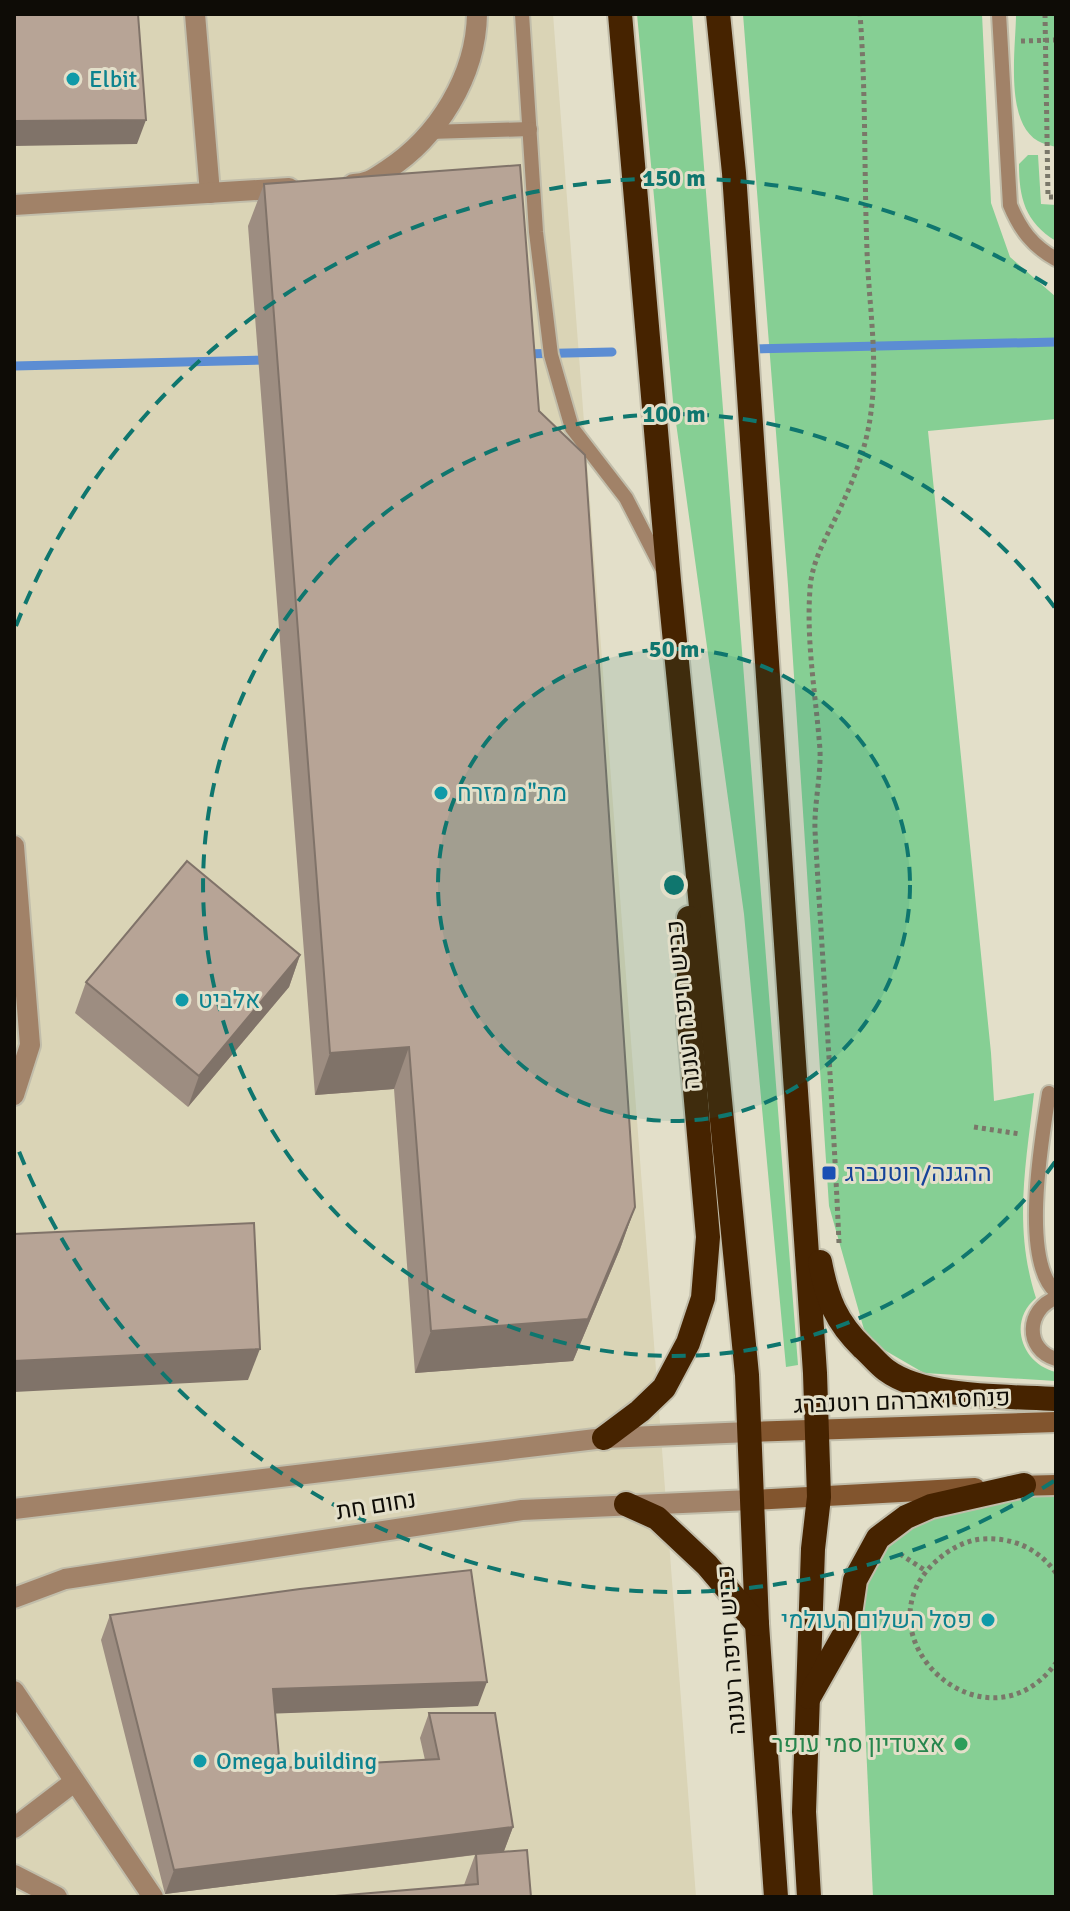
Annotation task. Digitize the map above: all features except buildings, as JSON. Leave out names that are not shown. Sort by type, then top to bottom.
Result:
[{"type":"highway","name":"כביש חיפה רעננה","points":[[620,14],[669,581],[750,1432],[757,1624],[776,1897]]},
{"type":"highway","points":[[718,14],[734,173],[818,1431],[819,1497],[813,1549],[806,1703],[804,1812],[809,1897]]},
{"type":"highway","points":[[604,1438],[664,1388],[688,1343],[703,1298],[708,1237],[689,1021],[687,764]]},
{"type":"highway","points":[[800,1156],[826,1291],[843,1329],[886,1371],[926,1388],[965,1394],[1056,1399]]},
{"type":"highway","points":[[806,1703],[848,1628],[855,1580],[878,1538],[906,1517],[931,1506],[1024,1485]]},
{"type":"highway","points":[[626,1504],[657,1518],[707,1565],[757,1624]]},
{"type":"main road","name":"פנחס ואברהם רוטנברג","points":[[750,1432],[1056,1422]]},
{"type":"main road","points":[[751,1500],[1056,1485]]},
{"type":"street","points":[[195,14],[210,193]]},
{"type":"street","points":[[335,186],[366,184],[408,156],[429,132],[455,97],[468,67],[477,32],[477,14]]},
{"type":"street","points":[[14,205],[303,187]]},
{"type":"street","points":[[14,846],[30,1045],[14,1095]]},
{"type":"street","name":"נחום חת","points":[[14,1509],[604,1438],[750,1432]]},
{"type":"street","name":"נחום חת","points":[[14,1598],[65,1579],[522,1510],[751,1500]]},
{"type":"street","points":[[14,1691],[153,1897]]},
{"type":"street","points":[[14,1828],[74,1782]]},
{"type":"street","points":[[14,1875],[57,1897]]},
{"type":"lane","points":[[522,14],[536,232],[551,355],[572,428],[626,498],[669,581]]},
{"type":"lane","points":[[999,14],[1010,205],[1016,221],[1032,243],[1056,259]]},
{"type":"lane","points":[[429,132],[530,129]]},
{"type":"lane","points":[[1049,1093],[1038,1170],[1038,1258],[1046,1282],[1056,1295],[1042,1306],[1032,1324],[1035,1343],[1042,1352],[1056,1359]]},
{"type":"path","points":[[839,1251],[834,1111],[815,826],[820,753],[808,624],[810,584],[820,548],[844,501],[858,464],[870,424],[874,388],[860,14]]},
{"type":"path","points":[[1045,14],[1048,197],[1056,197]]},
{"type":"path","points":[[1000,41],[1056,40]]},
{"type":"path","points":[[974,1127],[1043,1137]]},
{"type":"path","points":[[1056,1573],[1048,1562],[1025,1546],[999,1538],[971,1540],[946,1551],[926,1571],[914,1595],[911,1622],[917,1650],[932,1672],[954,1689],[978,1697],[1003,1697],[1027,1689],[1048,1674],[1056,1663]]},
{"type":"path","points":[[891,1548],[926,1571]]},
{"type":"path","points":[[1048,1674],[1056,1677]]},
{"type":"shaded area","points":[[14,14],[553,14],[696,1897],[14,1897]]},
{"type":"green space","points":[[637,14],[692,14],[798,1365],[786,1367],[744,914],[673,401]]},
{"type":"green space","points":[[743,14],[982,14],[991,203],[1010,257],[1056,297],[1056,419],[928,431],[994,1101],[1034,1093],[1023,1221],[1029,1272],[1036,1298],[1022,1319],[1022,1341],[1034,1360],[1056,1372],[1056,1381],[924,1373],[867,1340],[829,1206],[788,585]]},
{"type":"green space","points":[[1016,14],[1056,14],[1056,147],[1038,141],[1027,131],[1020,118],[1014,83]]},
{"type":"green space","points":[[1028,155],[1038,155],[1041,204],[1056,205],[1056,241],[1037,226],[1026,208],[1020,188],[1019,164]]},
{"type":"green space","name":"אצטדיון סמי עופר","points":[[1056,1491],[1056,1897],[873,1897],[859,1590],[868,1563],[909,1518],[932,1508]]},
{"type":"waterway","points":[[751,349],[1056,342]]},
{"type":"waterway","points":[[523,354],[612,352]]},
{"type":"waterway","points":[[14,366],[268,360]]},
{"type":"place","name":"Elbit","points":[[73,79]]},
{"type":"place","name":"מת\"מ מזרח","points":[[441,793]]},
{"type":"place","name":"אלביט","points":[[182,1000]]},
{"type":"place","name":"ההגנה/רוטנברג","points":[[829,1173]]},
{"type":"place","name":"פסל השלום העולמי","points":[[988,1620]]},
{"type":"place","name":"אצטדיון סמי עופר","points":[[961,1744]]},
{"type":"place","name":"Omega building","points":[[200,1761]]}]
